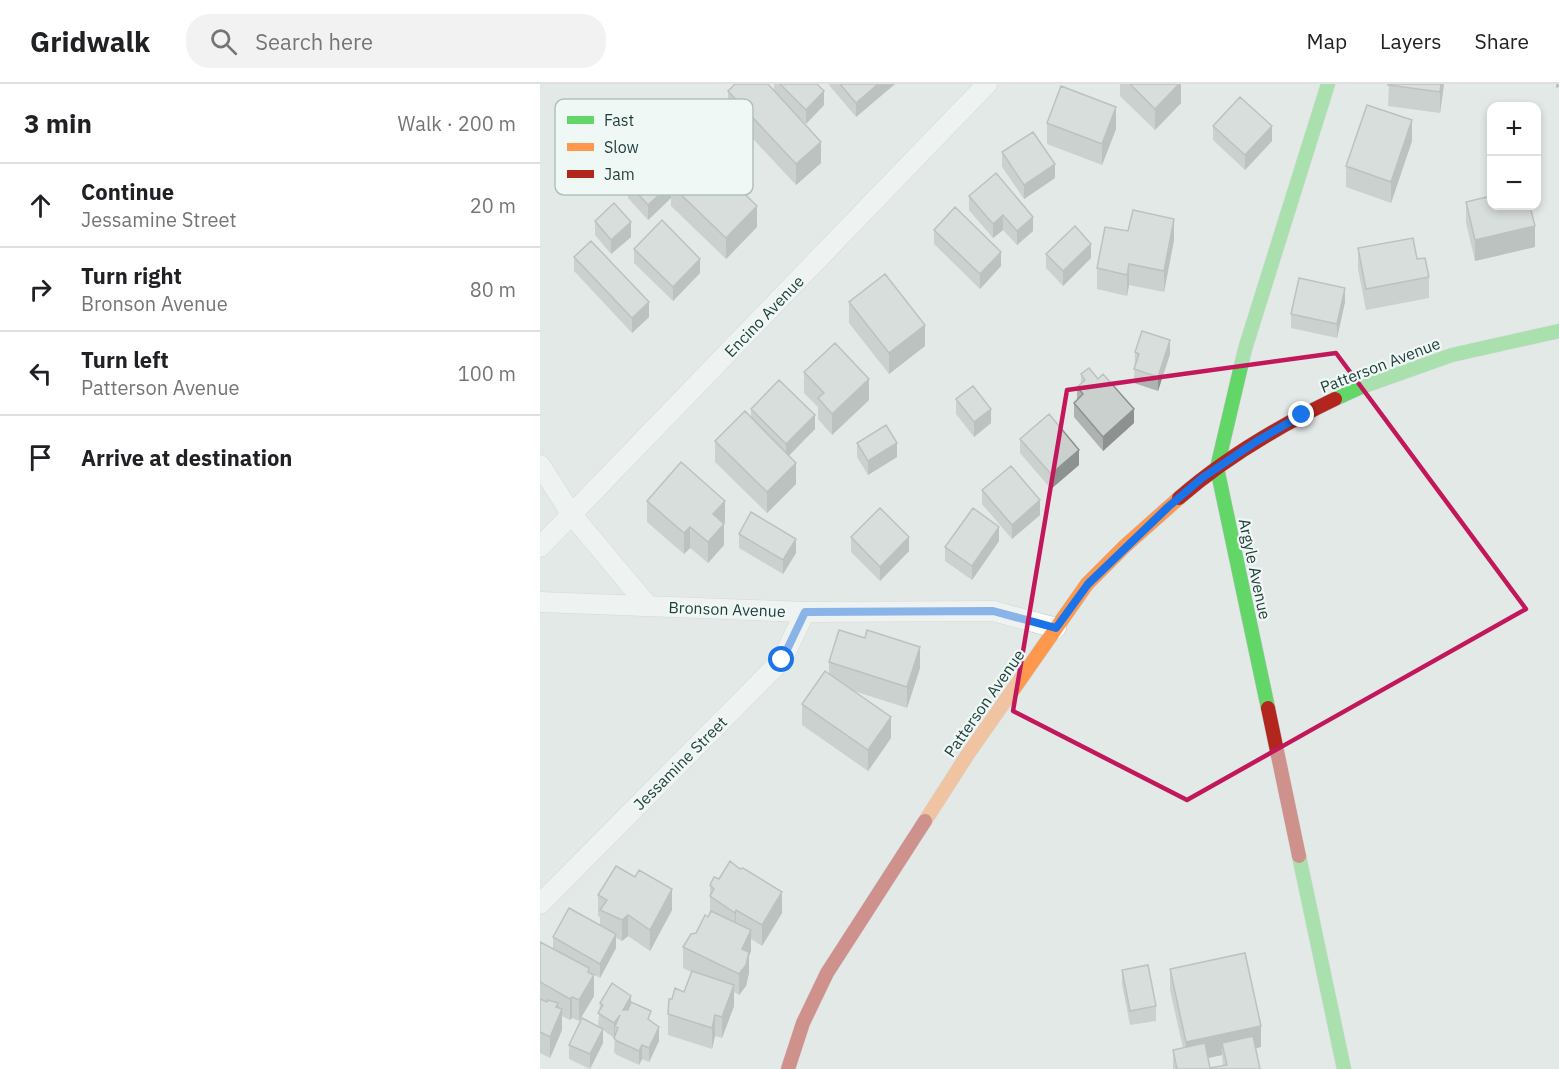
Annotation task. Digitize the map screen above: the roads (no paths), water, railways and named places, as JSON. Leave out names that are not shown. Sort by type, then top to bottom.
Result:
[{"type":"street","name":"Encino Avenue","points":[[540,547],[987,84]]},
{"type":"street","name":"Argyle Avenue","points":[[1328,84],[1245,349],[1217,468],[1344,1069]]},
{"type":"street","name":"Patterson Avenue","points":[[788,1069],[803,1023],[827,973],[968,754],[1088,584],[1125,546],[1194,485],[1257,441],[1302,415],[1359,388],[1452,355],[1559,331]]},
{"type":"street","points":[[540,465],[572,515],[648,606]]},
{"type":"street","name":"Bronson Avenue","points":[[540,602],[805,612],[993,611],[1056,628]]},
{"type":"street","name":"Jessamine Street","points":[[540,904],[782,660],[805,612]]}]
